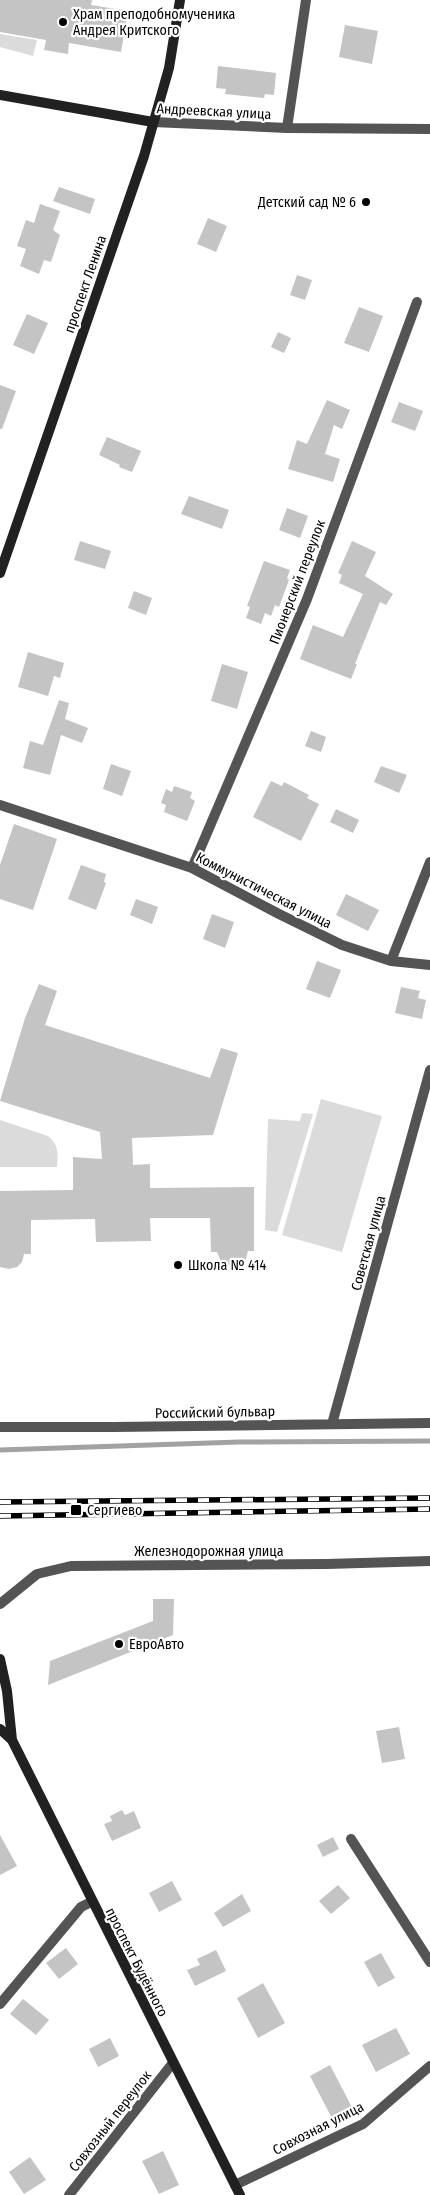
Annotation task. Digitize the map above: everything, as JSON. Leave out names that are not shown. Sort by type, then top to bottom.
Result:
[{"type":"street","name":"проспект Ленина","points":[[0,573],[144,156],[169,68],[180,0]]},
{"type":"street","points":[[287,128],[306,0]]},
{"type":"street","name":"Андреевская улица","points":[[0,95],[153,122],[287,128],[430,129]]},
{"type":"street","name":"Пионерский переулок","points":[[192,868],[307,599],[417,302]]},
{"type":"street","name":"Коммунистическая улица","points":[[0,805],[192,868],[278,914],[334,941],[391,961],[430,965]]},
{"type":"street","points":[[391,961],[430,862]]},
{"type":"street","name":"Советская улица","points":[[332,1424],[430,1070]]},
{"type":"street","name":"Российский бульвар","points":[[0,1427],[430,1423]]},
{"type":"street","name":"Железнодорожная улица","points":[[0,1604],[37,1574],[72,1566],[327,1564],[430,1560]]},
{"type":"street","name":"проспект Будённого","points":[[0,1659],[7,1692],[12,1740],[172,2064],[240,2195]]},
{"type":"street","name":"проспект Будённого","points":[[0,1729],[12,1740]]},
{"type":"street","points":[[351,1839],[430,1962]]},
{"type":"street","points":[[0,2004],[81,1907],[91,1902]]},
{"type":"street","name":"Совхозный переулок","points":[[69,2195],[172,2064]]},
{"type":"street","name":"Совхозная улица","points":[[235,2185],[363,2124],[430,2066]]},
{"type":"shaded area","points":[[0,34],[37,40],[33,56],[0,47]]},
{"type":"shaded area","points":[[321,1099],[382,1116],[342,1252],[282,1235]]},
{"type":"shaded area","points":[[302,1113],[313,1114],[277,1232],[265,1230],[268,1119],[300,1121]]},
{"type":"shaded area","points":[[0,1120],[52,1139],[56,1146],[57,1167],[0,1167]]},
{"type":"building","name":"Храм преподобномученика Андрея Критского","points":[[0,0],[92,0],[91,5],[128,11],[121,52],[69,43],[68,54],[44,50],[46,40],[0,32]]},
{"type":"building","points":[[345,25],[378,31],[372,64],[339,57]]},
{"type":"building","points":[[218,66],[276,73],[274,95],[265,94],[264,98],[225,94],[226,89],[216,88]]},
{"type":"building","points":[[59,187],[95,199],[90,214],[53,201]]},
{"type":"building","points":[[40,204],[60,211],[53,230],[60,235],[51,262],[44,260],[39,274],[20,266],[26,249],[17,246],[26,220],[34,223]]},
{"type":"building","points":[[208,218],[227,226],[216,252],[197,244]]},
{"type":"building","points":[[297,275],[312,280],[305,300],[290,295]]},
{"type":"building","points":[[359,307],[383,316],[369,352],[344,343]]},
{"type":"building","points":[[27,314],[48,323],[34,354],[13,345]]},
{"type":"building","points":[[278,332],[291,338],[284,353],[271,347]]},
{"type":"building","points":[[0,385],[16,391],[2,429],[0,429]]},
{"type":"building","points":[[327,400],[350,410],[342,429],[334,425],[325,454],[340,459],[333,482],[288,469],[297,440],[307,444]]},
{"type":"building","points":[[399,402],[423,411],[415,431],[391,422]]},
{"type":"building","points":[[107,437],[141,451],[132,472],[119,467],[120,465],[99,455]]},
{"type":"building","points":[[189,496],[229,510],[222,529],[181,514]]},
{"type":"building","points":[[287,508],[308,516],[300,538],[279,530]]},
{"type":"building","points":[[80,541],[111,551],[105,569],[74,560]]},
{"type":"building","points":[[352,541],[376,552],[365,576],[393,594],[386,605],[380,602],[355,664],[357,664],[351,679],[300,659],[313,625],[343,637],[363,594],[339,583],[342,575],[338,573]]},
{"type":"building","points":[[264,561],[290,570],[287,578],[289,580],[279,607],[275,605],[271,616],[265,613],[261,624],[246,618],[250,607],[247,606]]},
{"type":"building","points":[[134,591],[152,598],[146,615],[128,608]]},
{"type":"building","points":[[28,652],[64,663],[60,678],[54,676],[48,696],[18,687]]},
{"type":"building","points":[[222,664],[248,672],[237,709],[211,701]]},
{"type":"building","points":[[59,700],[69,703],[65,719],[88,728],[82,743],[61,735],[50,775],[23,768],[30,741],[43,745]]},
{"type":"building","points":[[311,731],[326,737],[321,752],[305,746]]},
{"type":"building","points":[[111,764],[131,771],[122,796],[103,789]]},
{"type":"building","points":[[381,766],[407,775],[399,793],[374,782]]},
{"type":"building","points":[[271,781],[282,786],[284,782],[309,795],[307,798],[319,804],[301,841],[253,817]]},
{"type":"building","points":[[174,786],[192,792],[190,798],[195,801],[187,821],[164,812],[166,805],[161,803],[166,789],[172,792]]},
{"type":"building","points":[[336,809],[359,820],[353,833],[330,822]]},
{"type":"building","points":[[14,824],[57,839],[33,910],[0,899],[0,865]]},
{"type":"building","points":[[81,865],[106,874],[104,882],[106,883],[96,910],[68,899]]},
{"type":"building","points":[[346,894],[379,910],[368,931],[336,915]]},
{"type":"building","points":[[136,899],[158,907],[152,924],[130,915]]},
{"type":"building","points":[[212,914],[234,922],[225,948],[203,939]]},
{"type":"building","points":[[317,961],[341,970],[330,998],[306,989]]},
{"type":"building","points":[[39,984],[57,991],[45,1025],[210,1078],[221,1048],[238,1053],[213,1135],[132,1138],[133,1165],[150,1164],[150,1188],[254,1187],[254,1251],[248,1251],[246,1259],[240,1264],[233,1266],[225,1264],[217,1252],[211,1252],[210,1218],[150,1218],[151,1241],[96,1242],[95,1219],[31,1220],[31,1254],[24,1254],[22,1262],[17,1267],[9,1269],[0,1267],[0,1191],[73,1190],[73,1157],[102,1159],[100,1132],[0,1101],[25,1018]]},
{"type":"building","points":[[401,987],[420,991],[418,998],[426,1000],[422,1019],[395,1013]]},
{"type":"building","points":[[153,1599],[174,1599],[173,1635],[48,1685],[50,1661],[153,1621]]},
{"type":"building","points":[[399,1727],[405,1759],[382,1763],[376,1731]]},
{"type":"building","points":[[122,1810],[125,1815],[134,1811],[141,1828],[112,1841],[104,1824],[112,1821],[110,1816]]},
{"type":"building","points":[[0,1835],[17,1866],[0,1875]]},
{"type":"building","points":[[333,1837],[339,1849],[323,1857],[317,1845]]},
{"type":"building","points":[[172,1881],[182,1900],[159,1912],[149,1893]]},
{"type":"building","points":[[338,1885],[350,1898],[331,1914],[319,1901]]},
{"type":"building","points":[[242,1894],[251,1911],[223,1927],[214,1913]]},
{"type":"building","points":[[66,1948],[78,1964],[59,1979],[46,1963]]},
{"type":"building","points":[[216,1950],[226,1971],[195,1986],[187,1970],[200,1965],[197,1959]]},
{"type":"building","points":[[381,1953],[395,1978],[378,1987],[364,1962]]},
{"type":"building","points":[[263,1983],[285,2023],[258,2038],[237,1998]]},
{"type":"building","points":[[23,1999],[49,2020],[36,2035],[10,2014]]},
{"type":"building","points":[[396,2028],[410,2054],[376,2072],[362,2045]]},
{"type":"building","points":[[110,2038],[119,2056],[98,2067],[89,2049]]},
{"type":"building","points":[[330,2065],[355,2113],[335,2124],[310,2076]]},
{"type":"building","points":[[163,2151],[179,2185],[159,2194],[142,2161]]},
{"type":"building","points":[[30,2157],[46,2180],[24,2194],[9,2172]]},
{"type":"waterway","points":[[0,1450],[239,1442],[430,1441]]},
{"type":"railway","points":[[0,1502],[430,1498]]},
{"type":"railway","points":[[0,1516],[430,1509]]},
{"type":"place","name":"Храм преподобномученика Андрея Критского","points":[[63,22]]},
{"type":"place","name":"Детский сад № 6","points":[[366,202]]},
{"type":"place","name":"Школа № 414","points":[[178,1265]]},
{"type":"place","name":"Сергиево","points":[[76,1510]]},
{"type":"place","name":"ЕвроАвто","points":[[119,1644]]}]
